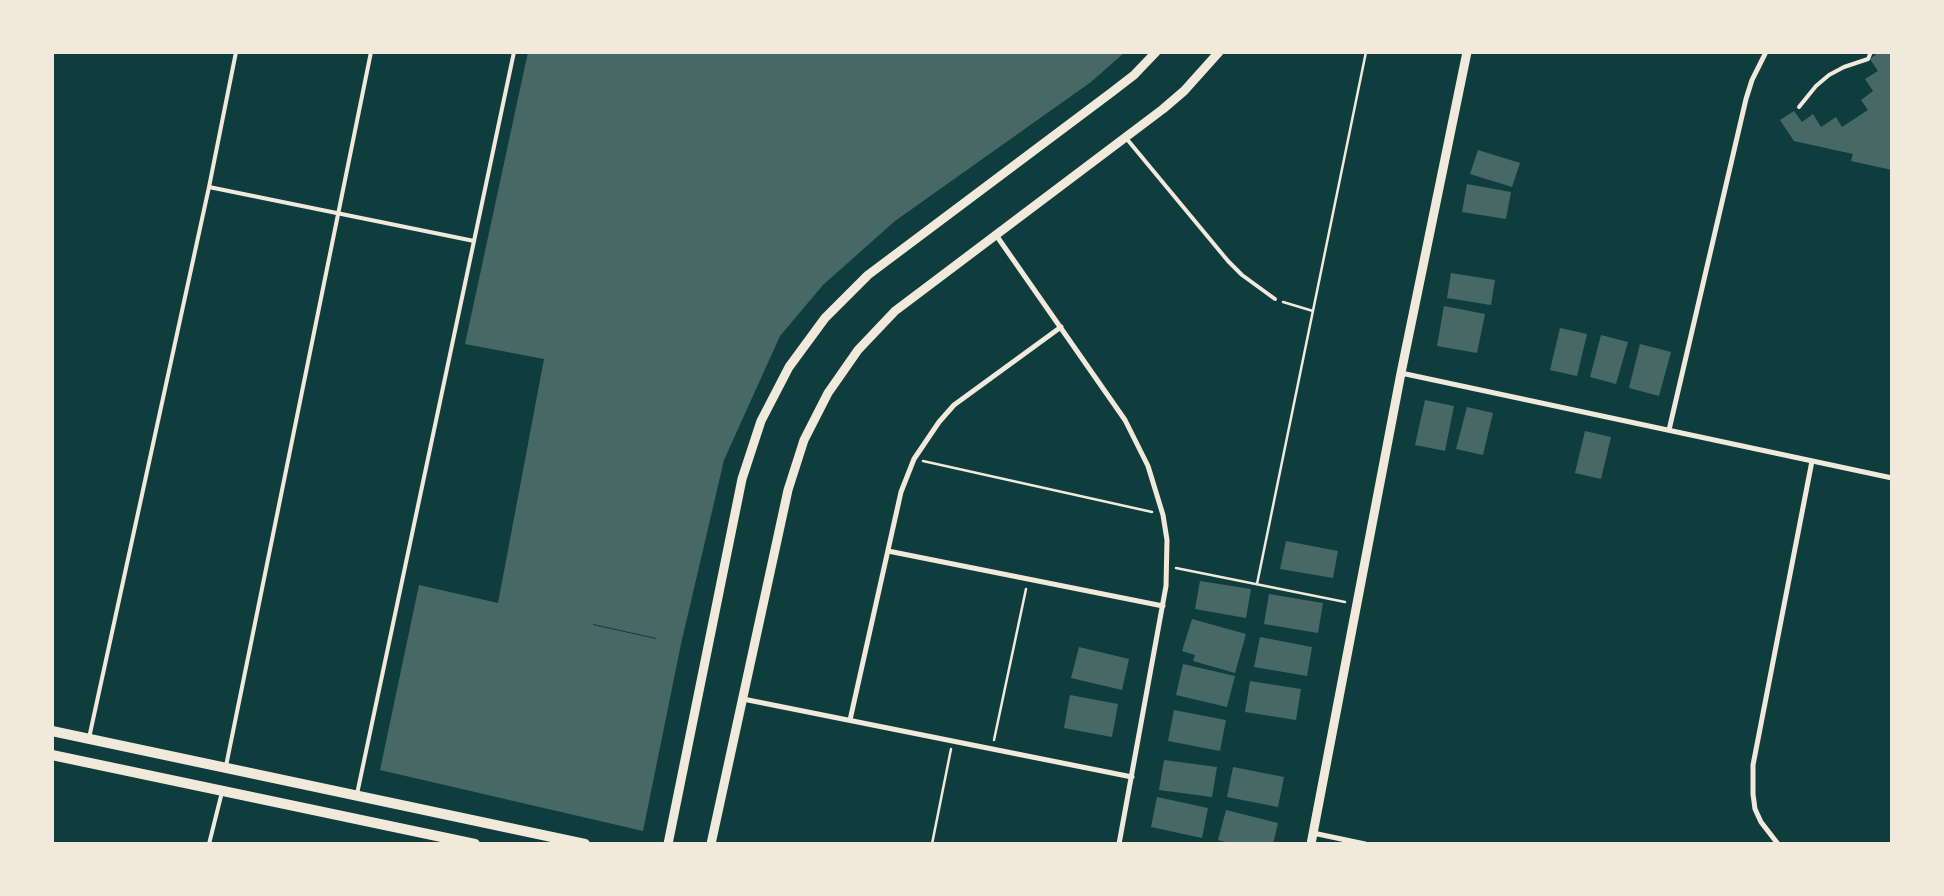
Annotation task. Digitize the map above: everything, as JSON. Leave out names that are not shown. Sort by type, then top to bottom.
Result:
[{"type":"main road","points":[[52,731],[226,766],[585,844]]},
{"type":"main road","points":[[52,755],[222,789],[475,844]]},
{"type":"street","points":[[668,844],[742,479],[761,421],[789,367],[825,318],[868,275],[1134,75],[1156,52]]},
{"type":"street","points":[[711,844],[788,490],[804,440],[824,400],[858,350],[895,311],[1126,138],[1184,91],[1219,52]]},
{"type":"street","points":[[1311,844],[1401,373],[1467,52]]},
{"type":"street","points":[[1669,430],[1746,99],[1752,80],[1766,52]]},
{"type":"street","points":[[996,234],[1111,398],[1137,442],[1154,482],[1163,515],[1168,566],[1164,606],[1119,844]]},
{"type":"street","points":[[850,720],[901,492],[914,459],[934,428],[954,405],[1061,327]]},
{"type":"street","points":[[1401,373],[1892,478]]},
{"type":"street","points":[[1778,844],[1761,822],[1755,809],[1752,794],[1753,766],[1812,461]]},
{"type":"street","points":[[888,551],[1164,606]]},
{"type":"street","points":[[742,698],[1132,777]]},
{"type":"street","points":[[1313,833],[1365,844]]},
{"type":"lane","points":[[89,738],[209,187],[236,52]]},
{"type":"lane","points":[[226,766],[339,215],[370,52]]},
{"type":"lane","points":[[357,794],[514,52]]},
{"type":"lane","points":[[1799,107],[1816,86],[1829,75],[1844,67],[1866,60],[1871,52]]},
{"type":"lane","points":[[1126,138],[1228,261],[1242,275],[1274,299]]},
{"type":"lane","points":[[209,187],[474,242]]},
{"type":"lane","points":[[209,844],[222,789]]},
{"type":"path","points":[[1257,584],[1366,52]]},
{"type":"path","points":[[1274,299],[1313,311]]},
{"type":"path","points":[[914,459],[1163,515]]},
{"type":"path","points":[[1168,566],[1357,605]]},
{"type":"path","points":[[992,749],[1029,579]]},
{"type":"path","points":[[932,844],[953,741]]},
{"type":"building","points":[[528,52],[1125,52],[1091,82],[895,221],[823,285],[780,336],[724,460],[681,644],[643,831],[380,770],[419,585],[498,603],[544,359],[465,344]],"holes":[[[593,624],[656,638],[656,639]]]},
{"type":"building","points":[[1879,52],[1892,52],[1892,170],[1851,161],[1853,154],[1794,141],[1780,120],[1794,111],[1802,122],[1813,114],[1821,127],[1836,117],[1842,127],[1868,110],[1861,100],[1873,91],[1865,79],[1878,71],[1870,59]]},
{"type":"building","points":[[1478,150],[1520,163],[1512,187],[1470,174]]},
{"type":"building","points":[[1467,184],[1511,192],[1506,219],[1462,212]]},
{"type":"building","points":[[1451,273],[1495,280],[1491,305],[1447,298]]},
{"type":"building","points":[[1444,306],[1485,314],[1477,353],[1437,346]]},
{"type":"building","points":[[1560,328],[1587,334],[1577,376],[1550,370]]},
{"type":"building","points":[[1601,335],[1628,342],[1616,384],[1590,377]]},
{"type":"building","points":[[1640,344],[1671,352],[1659,396],[1629,388]]},
{"type":"building","points":[[1425,400],[1454,406],[1445,451],[1415,445]]},
{"type":"building","points":[[1467,407],[1493,413],[1483,455],[1456,449]]},
{"type":"building","points":[[1585,431],[1611,437],[1601,479],[1575,473]]},
{"type":"building","points":[[1286,541],[1338,551],[1333,578],[1280,569]]},
{"type":"building","points":[[1200,581],[1251,589],[1246,618],[1195,609]]},
{"type":"building","points":[[1269,594],[1323,603],[1318,633],[1264,624]]},
{"type":"building","points":[[1192,619],[1246,634],[1235,673],[1193,661],[1195,655],[1182,651]]},
{"type":"building","points":[[1260,637],[1312,647],[1307,676],[1254,667]]},
{"type":"building","points":[[1079,647],[1129,659],[1122,690],[1071,678]]},
{"type":"building","points":[[1183,664],[1235,676],[1227,707],[1176,695]]},
{"type":"building","points":[[1250,681],[1301,689],[1296,720],[1245,712]]},
{"type":"building","points":[[1070,695],[1118,704],[1112,737],[1064,728]]},
{"type":"building","points":[[1174,710],[1226,720],[1220,751],[1168,741]]},
{"type":"building","points":[[1164,760],[1217,767],[1212,797],[1159,790]]},
{"type":"building","points":[[1233,767],[1284,777],[1278,807],[1227,797]]},
{"type":"building","points":[[1157,797],[1208,808],[1202,838],[1151,827]]},
{"type":"building","points":[[1226,810],[1278,823],[1273,844],[1232,844],[1218,840]]}]
